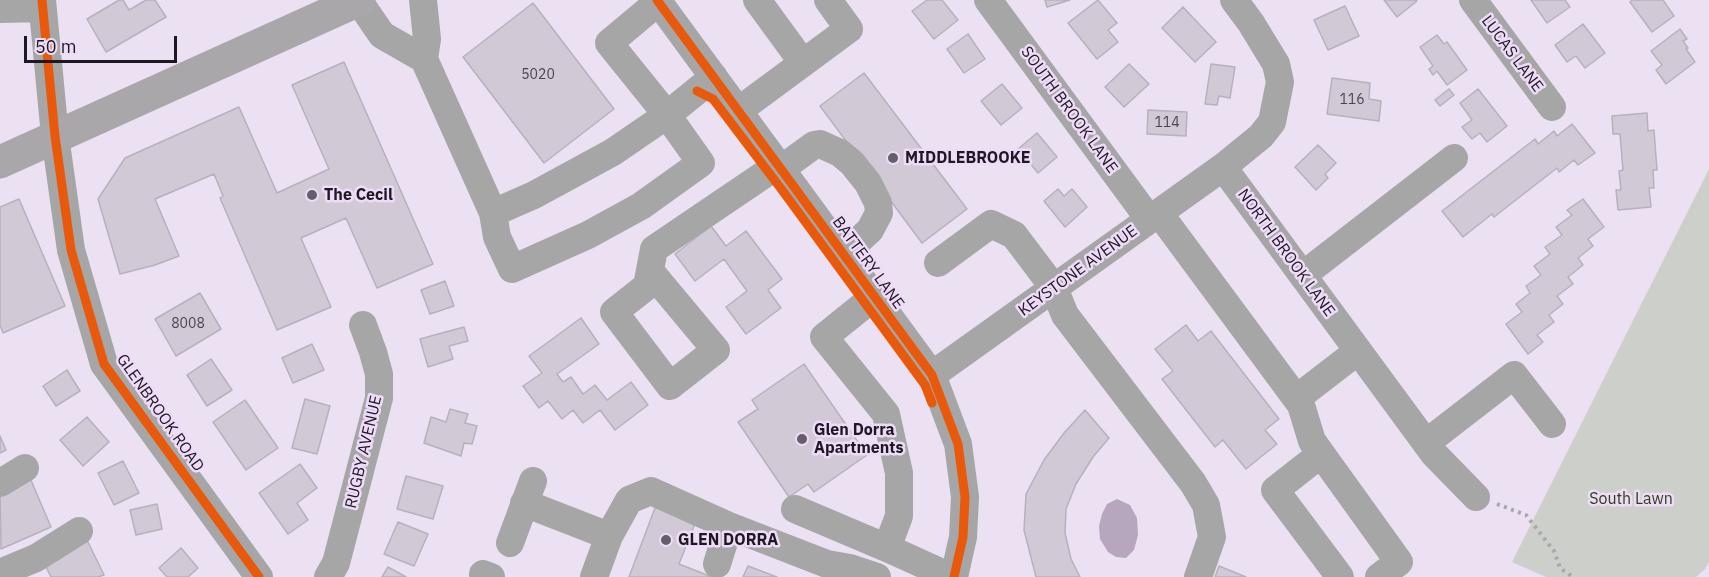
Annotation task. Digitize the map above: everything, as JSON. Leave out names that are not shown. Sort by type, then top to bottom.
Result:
[{"type":"main road","points":[[0,162],[358,0]]},
{"type":"street","points":[[358,0],[382,35],[424,59]]},
{"type":"street","points":[[423,0],[427,39],[424,59],[493,213],[497,237],[512,268],[588,235],[641,206],[700,163],[667,116],[609,43],[658,1]]},
{"type":"street","points":[[757,0],[803,63]]},
{"type":"street","points":[[738,111],[849,29],[828,0]]},
{"type":"street","name":"SOUTH BROOK LANE","points":[[988,0],[1297,399],[1312,441],[1399,562],[1379,577]]},
{"type":"street","points":[[1223,166],[1261,136],[1272,122],[1280,82],[1276,64],[1234,0]]},
{"type":"street","name":"LUCAS LANE","points":[[1473,0],[1552,107]]},
{"type":"street","name":"BATTERY LANE","points":[[658,1],[933,375],[958,444],[965,497],[963,537],[952,577]]},
{"type":"street","points":[[0,9],[42,4]]},
{"type":"street","name":"GLENBROOK ROAD","points":[[42,4],[55,136],[71,250],[104,364],[259,577]]},
{"type":"street","points":[[493,213],[534,195],[613,152],[667,116],[714,77]]},
{"type":"street","points":[[650,271],[654,249],[779,167],[814,145],[820,144],[840,153],[852,163],[868,183],[878,203],[879,213],[870,230],[844,254]]},
{"type":"street","points":[[1303,275],[1454,159]]},
{"type":"street","name":"KEYSTONE AVENUE","points":[[933,375],[1223,166]]},
{"type":"street","name":"NORTH BROOK LANE","points":[[1223,166],[1426,443],[1476,497]]},
{"type":"street","points":[[938,263],[992,224],[1014,235],[1054,288],[1065,315],[1193,483],[1206,505],[1212,537],[1198,577]]},
{"type":"street","points":[[874,296],[824,337],[886,414],[899,473],[899,516],[887,548]]},
{"type":"street","name":"RUGBY AVENUE","points":[[328,577],[336,563],[379,398],[379,374],[363,325]]},
{"type":"street","points":[[1297,399],[1358,351]]},
{"type":"street","points":[[1426,443],[1514,375],[1552,424]]},
{"type":"street","points":[[1321,454],[1275,490],[1340,577]]},
{"type":"street","points":[[0,483],[25,468]]},
{"type":"street","points":[[594,577],[609,536],[629,500],[651,491],[824,570],[856,569],[877,577]]},
{"type":"street","points":[[510,543],[528,492],[609,536]]},
{"type":"street","points":[[795,509],[952,577]]},
{"type":"street","points":[[717,564],[729,526]]},
{"type":"street","points":[[0,573],[36,558],[79,531]]},
{"type":"path","points":[[1476,497],[1526,515],[1554,551],[1560,568],[1573,577]]},
{"type":"green space","name":"South Lawn","points":[[1709,169],[1709,562],[1696,577],[1546,577],[1512,562]]},
{"type":"shaded area","points":[[1117,499],[1130,505],[1137,518],[1138,535],[1134,550],[1126,558],[1116,557],[1108,552],[1100,539],[1099,526],[1102,514],[1107,504]]},
{"type":"building","points":[[119,0],[123,0],[129,10],[146,0],[155,0],[166,17],[106,52],[87,19]]},
{"type":"building","points":[[927,0],[942,0],[958,20],[934,39],[912,11]]},
{"type":"building","points":[[1045,0],[1070,0],[1047,7]]},
{"type":"building","points":[[1098,0],[1117,23],[1108,30],[1118,42],[1097,59],[1068,23]]},
{"type":"building","points":[[1384,0],[1416,0],[1417,1],[1397,17]]},
{"type":"building","points":[[1531,0],[1565,0],[1570,7],[1547,23]]},
{"type":"building","points":[[1632,0],[1663,0],[1674,16],[1652,32],[1630,2]]},
{"type":"building","points":[[533,3],[614,109],[544,163],[463,57]]},
{"type":"building","points":[[1345,6],[1359,36],[1328,50],[1314,20]]},
{"type":"building","points":[[1183,7],[1216,42],[1195,62],[1162,28]]},
{"type":"building","points":[[1583,24],[1605,53],[1585,68],[1576,56],[1567,62],[1555,45]]},
{"type":"building","points":[[1680,29],[1687,39],[1683,41],[1688,48],[1686,49],[1695,62],[1666,84],[1656,70],[1662,65],[1651,51]]},
{"type":"building","points":[[968,34],[985,59],[964,73],[947,49]]},
{"type":"building","points":[[1437,35],[1444,44],[1447,42],[1467,70],[1447,85],[1437,71],[1433,75],[1429,69],[1433,66],[1420,47]]},
{"type":"building","name":"The Cecil","points":[[344,62],[433,264],[377,288],[346,218],[301,238],[331,307],[277,330],[220,198],[223,196],[214,174],[155,199],[179,256],[120,274],[98,199],[125,158],[239,107],[277,193],[329,169],[292,85]]},
{"type":"building","points":[[1129,64],[1149,84],[1124,107],[1105,87]]},
{"type":"building","points":[[1211,64],[1235,67],[1230,98],[1219,96],[1217,105],[1205,104]]},
{"type":"building","name":"MIDDLEBROOKE","points":[[864,73],[967,209],[922,243],[820,106]]},
{"type":"building","points":[[1332,78],[1370,83],[1369,99],[1381,101],[1379,121],[1327,114]]},
{"type":"building","points":[[1002,84],[1022,108],[1001,125],[981,101]]},
{"type":"building","points":[[1449,89],[1454,95],[1440,106],[1435,100]]},
{"type":"building","points":[[1478,89],[1507,126],[1487,142],[1480,133],[1472,139],[1462,127],[1472,120],[1460,103]]},
{"type":"building","points":[[1148,110],[1187,112],[1186,136],[1147,134]]},
{"type":"building","points":[[1647,113],[1648,131],[1654,130],[1657,170],[1653,170],[1654,188],[1649,188],[1651,207],[1618,210],[1616,190],[1621,190],[1619,171],[1623,170],[1620,134],[1613,134],[1612,116]]},
{"type":"building","points":[[1572,124],[1595,153],[1578,165],[1574,160],[1559,172],[1557,168],[1494,217],[1492,214],[1463,237],[1442,211],[1535,139],[1538,144],[1554,131],[1557,136]]},
{"type":"building","points":[[1037,133],[1057,157],[1038,173],[1018,149]]},
{"type":"building","points":[[1318,145],[1336,163],[1325,174],[1328,178],[1316,190],[1295,167]]},
{"type":"building","points":[[1058,189],[1064,196],[1072,189],[1087,207],[1065,227],[1044,201]]},
{"type":"building","points":[[19,199],[65,306],[3,333],[0,325],[0,207]]},
{"type":"building","points":[[1583,199],[1604,227],[1588,239],[1593,246],[1578,258],[1583,265],[1568,277],[1573,284],[1557,296],[1563,304],[1549,315],[1554,322],[1537,335],[1543,342],[1528,354],[1506,324],[1522,312],[1516,304],[1530,293],[1526,286],[1541,275],[1534,266],[1550,254],[1545,247],[1562,235],[1556,227],[1572,215],[1567,210]]},
{"type":"building","points":[[711,226],[726,246],[746,231],[782,279],[768,290],[781,308],[746,334],[726,307],[747,291],[724,259],[695,281],[675,254]]},
{"type":"building","points":[[445,281],[454,306],[430,314],[421,290]]},
{"type":"building","points":[[200,293],[221,329],[176,356],[155,319]]},
{"type":"building","points":[[581,318],[599,344],[557,374],[563,382],[571,377],[583,394],[595,385],[607,400],[631,382],[648,405],[615,430],[600,410],[583,423],[573,410],[562,419],[548,401],[539,408],[523,386],[542,373],[529,356]]},
{"type":"building","points":[[1186,325],[1198,341],[1211,331],[1279,419],[1265,430],[1277,444],[1246,469],[1223,440],[1215,447],[1162,379],[1173,371],[1155,349]]},
{"type":"building","points":[[464,327],[468,341],[449,346],[453,359],[428,367],[420,339]]},
{"type":"building","points":[[312,344],[324,370],[293,383],[282,358]]},
{"type":"building","points":[[211,359],[232,390],[207,406],[187,375]]},
{"type":"building","name":"Glen Dorra Apartments","points":[[804,364],[867,455],[814,492],[808,484],[789,497],[738,422],[758,409],[752,400]]},
{"type":"building","points":[[67,370],[80,391],[56,406],[43,386]]},
{"type":"building","points":[[305,399],[330,406],[317,454],[292,448]]},
{"type":"building","points":[[245,400],[278,448],[246,470],[213,422]]},
{"type":"building","points":[[450,409],[468,414],[465,423],[477,426],[472,444],[464,443],[461,456],[424,443],[431,417],[446,422]]},
{"type":"building","points":[[1085,410],[1109,438],[1093,457],[1076,484],[1066,509],[1065,533],[1071,559],[1080,577],[1036,577],[1024,530],[1026,494],[1044,460]]},
{"type":"building","points":[[87,417],[109,442],[83,466],[60,440]]},
{"type":"building","points":[[0,436],[6,450],[0,453]]},
{"type":"building","points":[[123,461],[139,493],[114,505],[98,473]]},
{"type":"building","points":[[300,464],[317,488],[297,503],[308,520],[288,534],[259,493]]},
{"type":"building","points":[[406,476],[443,486],[433,519],[397,509]]},
{"type":"building","points":[[30,478],[51,527],[1,549],[0,491]]},
{"type":"building","name":"GLEN DORRA","points":[[658,500],[698,516],[679,564],[712,577],[629,577]]},
{"type":"building","points":[[157,504],[162,529],[136,535],[130,510]]},
{"type":"building","points":[[398,522],[428,534],[414,566],[384,554]]},
{"type":"building","points":[[86,538],[104,575],[51,577],[42,559]]},
{"type":"building","points":[[181,548],[198,568],[188,577],[167,577],[159,568]]},
{"type":"building","name":"GLEN DORRA","points":[[748,566],[777,577],[743,577]]},
{"type":"building","points":[[1219,566],[1246,577],[1215,577]]},
{"type":"building","points":[[388,567],[406,577],[382,577]]},
{"type":"cycle path","points":[[42,0],[55,136],[71,250],[104,364],[259,577]]},
{"type":"cycle path","points":[[657,0],[932,375],[958,444],[965,497],[963,537],[954,577]]},
{"type":"cycle path","points":[[697,91],[713,99],[782,190],[925,385],[932,403]]},
{"type":"place","name":"MIDDLEBROOKE","points":[[893,158]]},
{"type":"place","name":"The Cecil","points":[[312,195]]},
{"type":"place","name":"Glen Dorra Apartments","points":[[802,439]]},
{"type":"place","name":"GLEN DORRA","points":[[666,540]]}]
